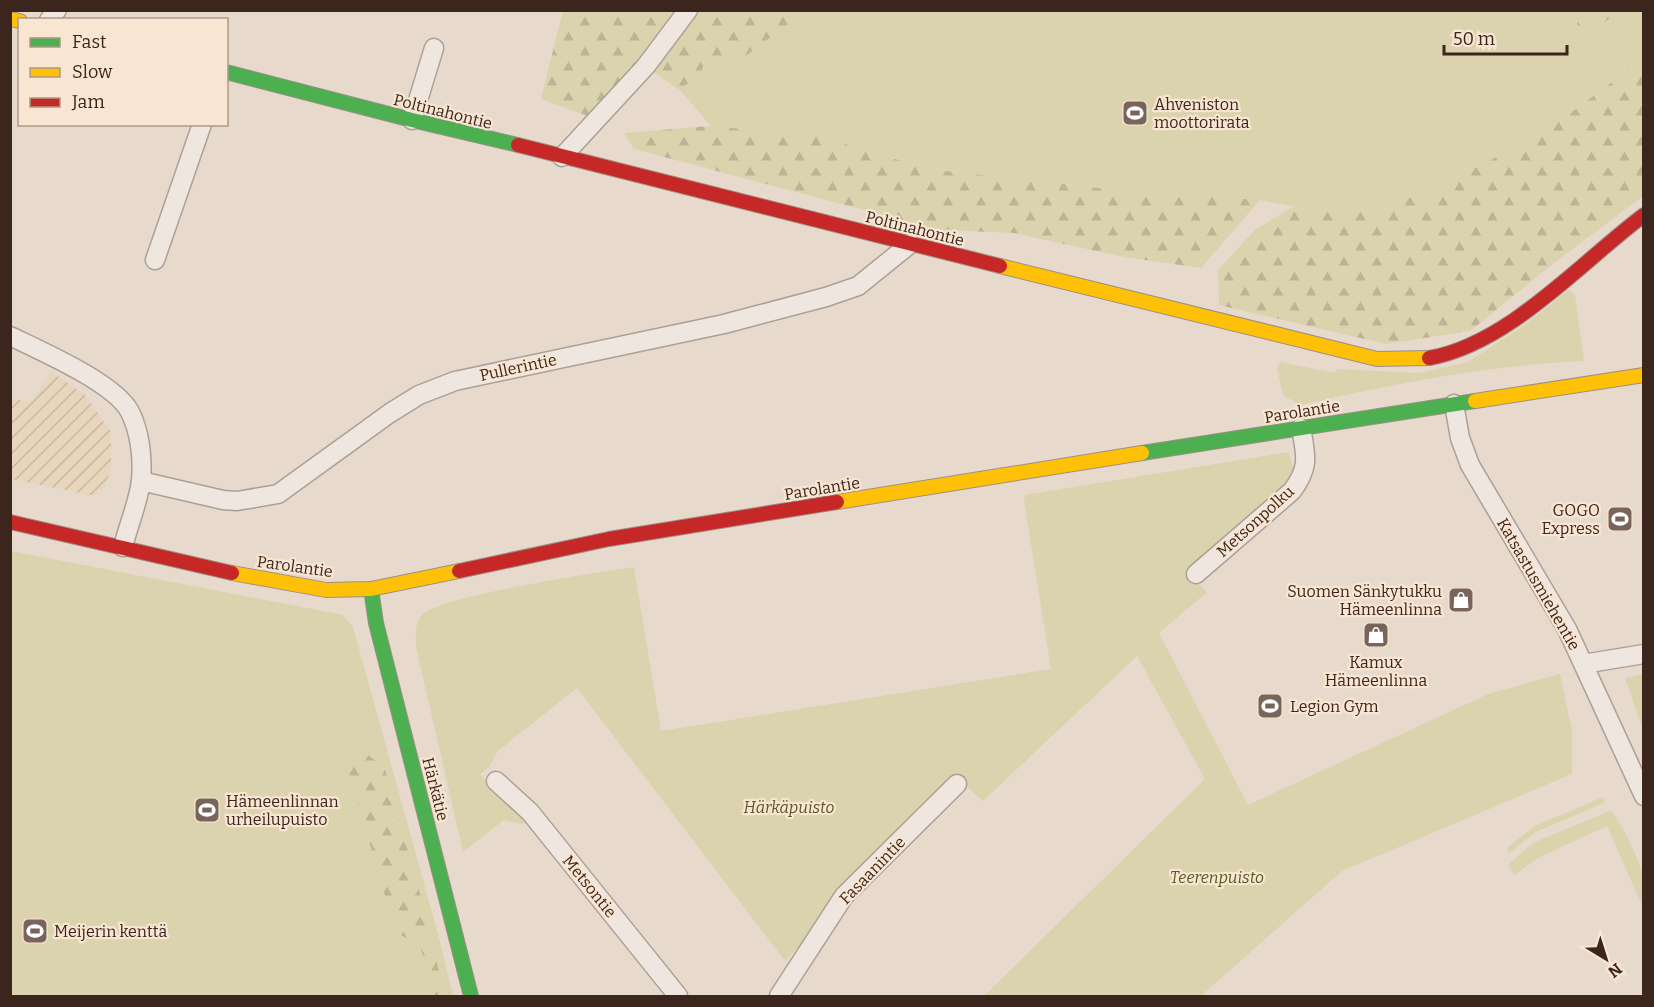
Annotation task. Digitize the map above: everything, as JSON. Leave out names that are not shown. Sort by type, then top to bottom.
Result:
[{"type":"main road","name":"Poltinahontie","points":[[228,73],[1377,359],[1408,360],[1458,351],[1526,310],[1644,215]]},
{"type":"main road","name":"Parolantie","points":[[10,522],[239,575],[326,590],[371,589],[609,539],[1062,465],[1644,375]]},
{"type":"main road","name":"Härkätie","points":[[371,589],[376,623],[471,996]]},
{"type":"street","points":[[562,157],[646,66],[688,10]]},
{"type":"street","points":[[412,120],[434,48]]},
{"type":"street","points":[[155,260],[201,126]]},
{"type":"street","name":"Pullerintie","points":[[141,481],[224,500],[237,501],[278,494],[296,483],[365,430],[419,395],[454,381],[724,324],[826,297],[858,286],[910,244]]},
{"type":"street","points":[[10,336],[61,360],[114,393],[129,410],[137,430],[141,481],[123,547]]},
{"type":"street","name":"Katsastusmiehentie","points":[[1454,404],[1460,438],[1470,465],[1567,629],[1644,796]]},
{"type":"street","name":"Metsonpolku","points":[[1196,574],[1292,490],[1302,477],[1307,463],[1301,428]]},
{"type":"street","points":[[1583,664],[1644,654]]},
{"type":"street","name":"Metsontie","points":[[496,781],[530,812],[678,996]]},
{"type":"street","name":"Fasaanintie","points":[[779,996],[844,896],[957,784]]},
{"type":"shaded area","points":[[51,371],[85,395],[111,432],[111,467],[106,485],[95,496],[11,479],[11,399],[32,402]]},
{"type":"green space","name":"Ahveniston moottorirata","points":[[563,11],[1591,11],[1577,23],[1587,35],[1620,11],[1643,11],[1643,59],[1549,129],[1428,193],[1352,213],[1305,209],[1260,200],[1135,192],[929,169],[818,136],[711,126],[680,90],[646,67],[541,99]]},
{"type":"green space","points":[[563,11],[777,11],[790,23],[743,58],[724,51],[720,61],[707,57],[701,72],[680,90],[646,67],[596,119],[541,99]]},
{"type":"green space","points":[[1591,11],[1620,11],[1587,35],[1579,33],[1577,23]]},
{"type":"green space","points":[[1643,59],[1643,196],[1554,263],[1470,331],[1386,344],[1219,305],[1218,270],[1255,230],[1292,207],[1352,213],[1428,193],[1549,129]]},
{"type":"green space","points":[[711,126],[818,136],[929,169],[1135,192],[1260,200],[1201,268],[1124,257],[1014,233],[940,230],[634,149],[624,133]]},
{"type":"green space","points":[[1569,290],[1575,295],[1584,361],[1477,371],[1300,405],[1283,395],[1277,368],[1280,362],[1335,373],[1336,369],[1419,373],[1468,362],[1526,324]]},
{"type":"green space","name":"Härkäpuisto","points":[[1289,452],[1294,473],[1290,480],[1186,572],[1207,592],[1159,633],[1248,805],[1488,694],[1560,674],[1572,731],[1572,774],[1342,871],[1201,996],[984,996],[1205,779],[1137,656],[983,801],[959,780],[785,961],[577,688],[498,751],[489,767],[480,774],[527,820],[522,824],[504,820],[463,852],[416,647],[419,619],[435,608],[488,593],[634,567],[661,731],[1051,669],[1024,501],[1025,495]]},
{"type":"green space","name":"Hämeenlinnan urheilupuisto","points":[[11,551],[343,615],[353,627],[453,996],[11,996]]},
{"type":"green space","points":[[1643,674],[1644,727],[1642,727],[1625,678]]},
{"type":"green space","points":[[343,753],[367,754],[385,769],[429,926],[444,996],[426,996],[427,973],[420,944],[396,933]]},
{"type":"green space","points":[[1603,797],[1604,803],[1536,832],[1508,854],[1508,847],[1535,826]]},
{"type":"green space","points":[[1610,811],[1624,830],[1641,868],[1644,882],[1643,907],[1607,826],[1540,857],[1514,875],[1508,865],[1529,846],[1542,839]]},
{"type":"traffic: fast","points":[[228,73],[518,145]]},
{"type":"traffic: fast","points":[[1142,453],[1475,401]]},
{"type":"traffic: fast","points":[[371,589],[376,623],[471,996]]},
{"type":"traffic: slow","points":[[10,19],[18,21]]},
{"type":"traffic: slow","points":[[1000,266],[1377,359],[1429,358]]},
{"type":"traffic: slow","points":[[1475,401],[1644,375]]},
{"type":"traffic: slow","points":[[837,502],[1142,453]]},
{"type":"traffic: slow","points":[[232,573],[326,590],[371,589],[459,571]]},
{"type":"traffic: jam","points":[[518,145],[1000,266]]},
{"type":"traffic: jam","points":[[1429,358],[1459,350],[1516,319],[1644,215]]},
{"type":"traffic: jam","points":[[459,571],[609,539],[837,502]]},
{"type":"traffic: jam","points":[[10,522],[232,573]]},
{"type":"place","name":"Ahveniston moottorirata","points":[[1135,113]]},
{"type":"place","name":"GOGO Express","points":[[1620,519]]},
{"type":"place","name":"Suomen Sänkytukku Hämeenlinna","points":[[1461,600]]},
{"type":"place","name":"Kamux Hämeenlinna","points":[[1376,635]]},
{"type":"place","name":"Legion Gym","points":[[1270,706]]},
{"type":"place","name":"Hämeenlinnan urheilupuisto","points":[[207,810]]},
{"type":"place","name":"Meijerin kenttä","points":[[35,931]]},
{"type":"park label","name":"Teerenpuisto","points":[[1217,877]]}]
